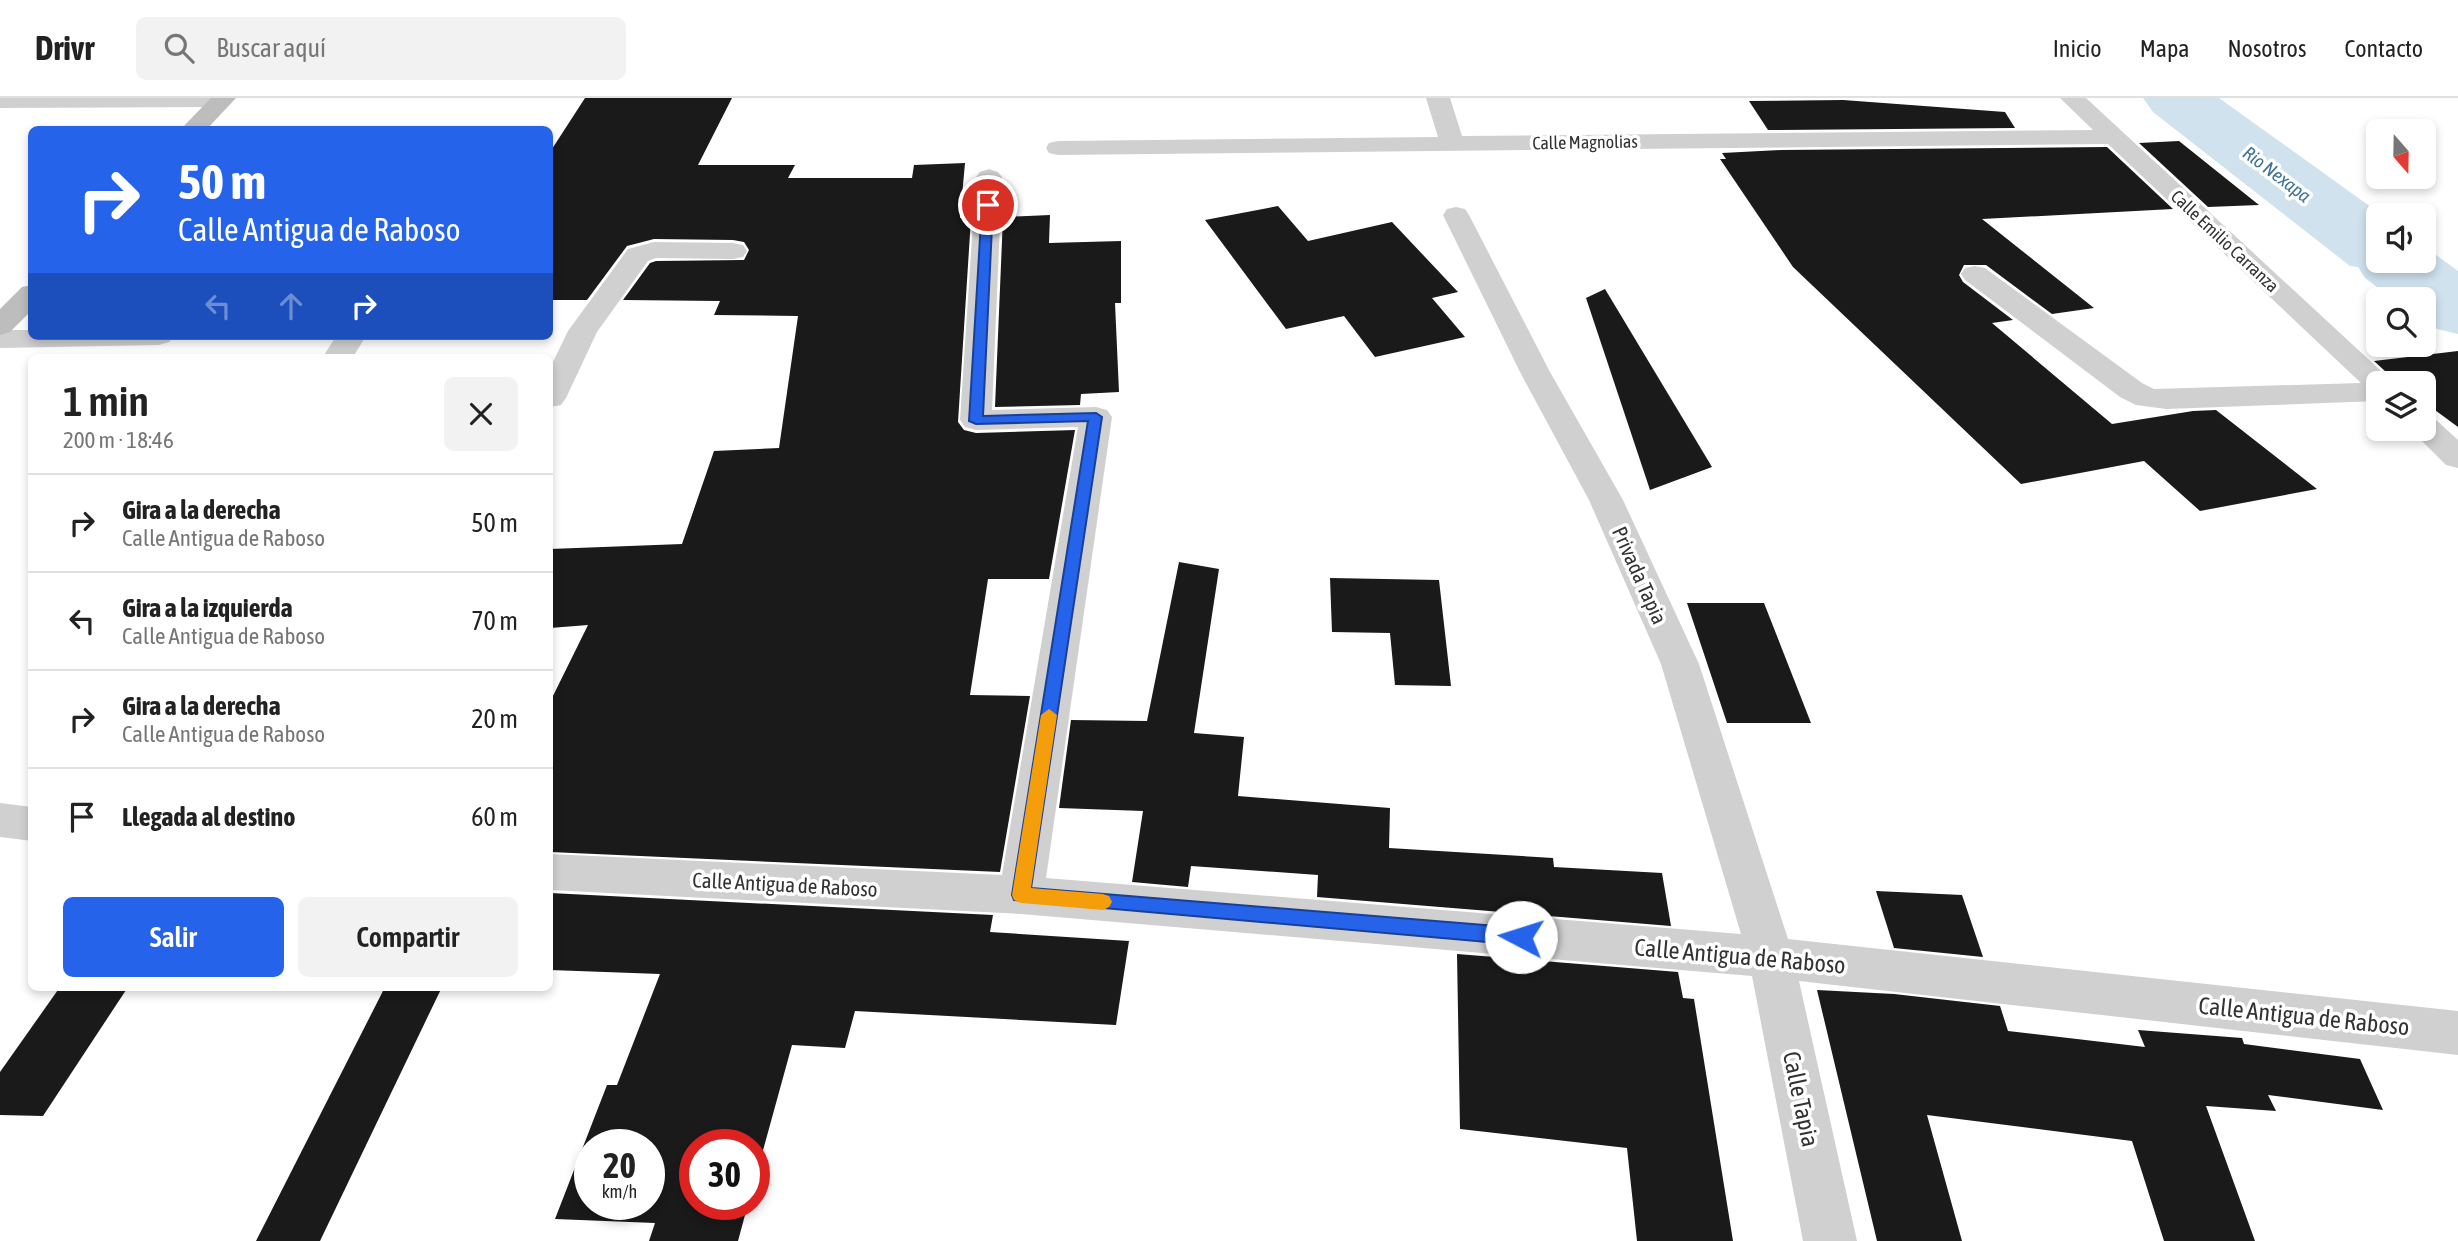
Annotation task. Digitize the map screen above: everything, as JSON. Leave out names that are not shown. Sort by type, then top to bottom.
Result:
[{"type":"main road","points":[[196,126],[223,99]]},
{"type":"main road","points":[[0,326],[28,297]]},
{"type":"street","points":[[1438,98],[1452,143]]},
{"type":"street","name":"Calle Emilio Carranza","points":[[2072,98],[2366,371]]},
{"type":"street","name":"Calle Magnolias","points":[[1058,148],[2112,137]]},
{"type":"street","points":[[989,177],[976,421],[1096,417],[1021,895]]},
{"type":"street","name":"Privada Tapia","points":[[1456,215],[1535,372],[1606,500],[1679,664],[1771,957]]},
{"type":"street","points":[[553,392],[583,331],[638,255],[654,250],[733,251]]},
{"type":"street","points":[[1975,274],[2131,390],[2147,398],[2166,400],[2366,392]]},
{"type":"street","points":[[553,331],[583,331]]},
{"type":"street","points":[[0,339],[28,338]]},
{"type":"street","points":[[2436,437],[2458,458]]},
{"type":"street","points":[[0,820],[28,824]]},
{"type":"street","name":"Calle Antigua de Raboso","points":[[553,872],[1021,895],[1771,957],[2458,1033]]},
{"type":"street","name":"Calle Tapia","points":[[1771,957],[1830,1241]]},
{"type":"lane","points":[[0,101],[223,99]]},
{"type":"building","points":[[585,98],[732,98],[698,165],[795,165],[788,178],[912,178],[914,165],[965,163],[960,218],[971,218],[958,422],[964,430],[976,433],[1075,430],[1049,579],[988,579],[970,695],[1030,696],[1000,872],[553,852],[553,696],[588,625],[553,628],[553,549],[682,544],[714,451],[779,448],[798,316],[714,315],[720,301],[623,300],[650,263],[656,261],[744,260],[749,250],[744,242],[733,240],[654,239],[627,246],[587,300],[553,300],[553,147]]},
{"type":"building","points":[[1843,100],[2005,112],[2015,128],[1768,130],[1749,101]]},
{"type":"building","points":[[2179,141],[2259,205],[2208,207],[2139,143]]},
{"type":"building","points":[[2107,147],[2173,209],[1982,219],[2094,308],[2052,314],[1986,265],[1964,265],[1959,275],[1963,282],[2013,320],[1992,323],[2112,424],[2216,410],[2317,489],[2200,511],[2144,461],[2021,484],[1793,267],[1720,159],[1726,159],[1722,153],[1781,150]]},
{"type":"building","points":[[1278,206],[1308,241],[1392,222],[1458,292],[1432,298],[1465,337],[1375,357],[1344,316],[1286,329],[1205,220]]},
{"type":"building","points":[[1050,215],[1049,243],[1121,241],[1121,303],[1115,303],[1119,392],[1081,394],[1080,405],[995,407],[1003,217]]},
{"type":"building","points":[[1605,289],[1712,467],[1650,490],[1586,298]]},
{"type":"building","points":[[2458,351],[2458,427],[2436,411],[2436,371],[2385,371],[2374,361],[2436,357],[2436,354]]},
{"type":"building","points":[[1179,562],[1219,569],[1194,733],[1244,737],[1238,796],[1390,808],[1389,848],[1553,858],[1554,867],[1662,873],[1671,926],[1317,897],[1318,875],[1191,866],[1188,887],[1132,882],[1143,811],[1059,808],[1071,720],[1147,721]]},
{"type":"building","points":[[1330,578],[1439,580],[1451,686],[1395,685],[1390,633],[1332,632]]},
{"type":"building","points":[[1687,603],[1764,603],[1811,723],[1727,723]]},
{"type":"building","points":[[1876,891],[1962,895],[1983,957],[1894,948]]},
{"type":"building","points":[[553,893],[993,915],[990,932],[1129,941],[1116,1025],[855,1011],[845,1048],[792,1045],[769,1129],[679,1129],[679,1220],[744,1220],[738,1241],[649,1241],[655,1223],[580,1220],[665,1220],[665,1129],[590,1129],[607,1085],[617,1085],[660,974],[553,970]]},
{"type":"building","points":[[1457,954],[1678,972],[1683,998],[1694,999],[1733,1241],[1637,1241],[1627,1148],[1460,1129]]},
{"type":"building","points":[[1817,990],[1894,994],[2000,1006],[2008,1031],[2145,1047],[2138,1030],[2242,1038],[2244,1044],[2360,1059],[2383,1110],[2268,1095],[2276,1111],[2206,1106],[2255,1241],[2164,1241],[2132,1141],[1927,1115],[1962,1241],[1877,1241]]},
{"type":"building","points":[[57,991],[125,991],[43,1116],[0,1115],[0,1072]]},
{"type":"building","points":[[383,991],[440,991],[320,1241],[256,1241]]},
{"type":"building","points":[[574,1170],[574,1220],[555,1219]]},
{"type":"waterway","name":"Rio Nexapa","points":[[2176,98],[2366,240]]},
{"type":"waterway","name":"Rio Nexapa","points":[[2409,273],[2458,309]]},
{"type":"slow traffic","points":[[1049,715],[1021,895],[1103,902]]},
{"type":"route","points":[[988,205],[976,421],[1096,417],[1021,895],[1521,937]]}]
